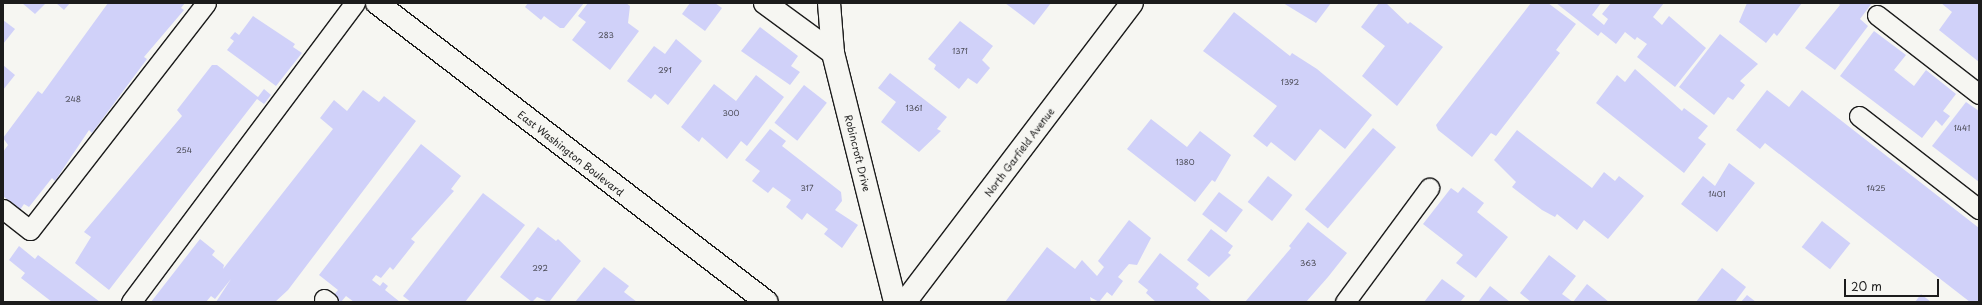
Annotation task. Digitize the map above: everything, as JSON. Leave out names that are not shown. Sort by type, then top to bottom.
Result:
[{"type":"street","name":"East Washington Boulevard","points":[[377,3],[766,302]]},
{"type":"street","points":[[765,3],[833,53]]},
{"type":"street","name":"Robincroft Drive","points":[[829,3],[833,53],[895,302]]},
{"type":"street","name":"North Garfield Avenue","points":[[905,302],[1132,3]]},
{"type":"lane","points":[[3,209],[30,230],[206,3]]},
{"type":"lane","points":[[131,302],[355,3]]},
{"type":"lane","points":[[1877,15],[1979,94]]},
{"type":"lane","points":[[1859,116],[1979,209]]},
{"type":"lane","points":[[1344,302],[1429,188]]},
{"type":"building","points":[[22,3],[46,3],[35,14]]},
{"type":"building","points":[[56,3],[70,3],[64,10]]},
{"type":"building","points":[[108,3],[185,3],[181,8],[184,10],[144,57],[147,59],[92,133],[89,130],[55,181],[52,178],[29,207],[24,204],[20,210],[3,196],[3,152],[8,145],[3,138],[38,91],[42,94]]},
{"type":"building","points":[[528,3],[584,3],[564,28],[560,28],[544,16],[541,20],[525,7]]},
{"type":"building","points":[[588,3],[626,3],[630,6],[628,23],[639,31],[610,70],[572,40],[586,22],[578,16]]},
{"type":"building","points":[[690,3],[715,3],[722,8],[705,31],[682,14]]},
{"type":"building","points":[[1005,3],[1051,3],[1034,25]]},
{"type":"building","points":[[1283,3],[1331,3],[1316,23]]},
{"type":"building","points":[[1379,3],[1386,3],[1408,24],[1410,22],[1443,47],[1397,106],[1362,76],[1385,46],[1361,27]]},
{"type":"building","points":[[1531,3],[1548,3],[1576,24],[1556,50],[1560,53],[1496,136],[1491,133],[1472,157],[1438,130],[1436,125]]},
{"type":"building","points":[[1556,3],[1601,3],[1592,15],[1604,25],[1608,19],[1602,14],[1611,3],[1664,3],[1653,17],[1662,25],[1669,16],[1706,48],[1675,87],[1637,57],[1647,44],[1637,37],[1635,40],[1625,32],[1616,44],[1601,32],[1598,36]]},
{"type":"building","points":[[1747,3],[1802,3],[1777,36],[1774,33],[1766,43],[1739,22]]},
{"type":"building","points":[[1838,3],[1872,3],[1860,19],[1868,26],[1835,70],[1805,48],[1840,5]]},
{"type":"building","points":[[1941,3],[1979,3],[1979,62],[1939,30],[1952,12]]},
{"type":"building","points":[[1234,12],[1290,56],[1292,53],[1317,69],[1372,115],[1345,149],[1320,129],[1295,161],[1271,142],[1267,147],[1253,136],[1277,106],[1203,51]]},
{"type":"building","points":[[253,16],[295,44],[293,47],[302,53],[276,86],[227,50],[234,41],[230,38],[235,32],[239,35]]},
{"type":"building","points":[[3,20],[15,29],[3,44]]},
{"type":"building","points":[[960,21],[993,46],[982,60],[990,68],[977,84],[968,78],[959,89],[934,69],[936,65],[928,59]]},
{"type":"building","points":[[760,27],[798,56],[791,66],[800,72],[790,85],[741,51]]},
{"type":"building","points":[[1874,31],[1906,55],[1894,70],[1914,86],[1926,70],[1956,94],[1943,111],[1950,116],[1942,126],[1936,120],[1922,138],[1840,76]]},
{"type":"building","points":[[1720,34],[1758,64],[1740,81],[1745,85],[1733,100],[1728,97],[1714,115],[1679,87]]},
{"type":"building","points":[[676,39],[702,61],[668,105],[655,94],[651,99],[627,81],[654,46],[665,54]]},
{"type":"building","points":[[3,65],[15,75],[3,90]]},
{"type":"building","points":[[212,65],[217,65],[258,97],[264,89],[271,95],[264,104],[257,99],[109,290],[75,263],[91,237],[84,232],[182,116],[177,110]]},
{"type":"building","points":[[1635,69],[1682,111],[1684,108],[1708,126],[1698,138],[1706,144],[1684,173],[1596,103],[1617,75],[1625,82]]},
{"type":"building","points":[[890,73],[947,117],[937,129],[941,131],[919,152],[881,122],[896,102],[878,88]]},
{"type":"building","points":[[756,75],[784,97],[747,146],[741,141],[727,159],[702,137],[699,142],[681,127],[714,84],[736,101]]},
{"type":"building","points":[[804,85],[827,103],[797,141],[774,123]]},
{"type":"building","points":[[363,90],[379,102],[384,96],[416,121],[288,290],[275,302],[216,302],[231,279],[215,299],[211,296],[206,302],[151,302],[200,239],[215,251],[212,255],[224,265],[223,269],[333,129],[320,118],[334,100],[347,111]]},
{"type":"building","points":[[1767,90],[1789,107],[1802,90],[1979,228],[1979,302],[1970,302],[1765,143],[1760,149],[1736,130]]},
{"type":"building","points":[[1966,102],[1979,111],[1979,182],[1932,146]]},
{"type":"building","points":[[1151,119],[1187,147],[1200,131],[1231,155],[1215,182],[1212,180],[1195,202],[1127,149]]},
{"type":"building","points":[[1373,128],[1396,147],[1328,228],[1305,209]]},
{"type":"building","points":[[770,129],[786,141],[782,146],[841,192],[842,201],[835,210],[858,225],[842,248],[824,234],[828,229],[807,213],[802,220],[786,207],[791,200],[773,187],[768,193],[752,181],[760,171],[745,160]]},
{"type":"building","points":[[1517,130],[1592,188],[1604,172],[1615,181],[1619,176],[1644,196],[1608,239],[1584,220],[1577,230],[1557,214],[1555,217],[1542,210],[1512,187],[1516,182],[1494,160]]},
{"type":"building","points":[[421,144],[461,176],[451,189],[454,191],[411,239],[415,242],[393,270],[390,267],[381,278],[376,275],[372,280],[380,286],[383,282],[388,286],[385,290],[400,302],[354,302],[346,296],[341,302],[333,296],[338,290],[319,275]]},
{"type":"building","points":[[1729,163],[1755,183],[1717,232],[1681,204],[1703,176],[1715,186]]},
{"type":"building","points":[[1268,176],[1292,195],[1272,221],[1248,202]]},
{"type":"building","points":[[1463,187],[1484,203],[1477,212],[1508,237],[1476,278],[1456,263],[1463,255],[1423,224],[1451,188],[1458,193]]},
{"type":"building","points":[[1219,192],[1243,210],[1226,232],[1202,214]]},
{"type":"building","points":[[483,193],[525,225],[465,302],[411,302],[403,296]]},
{"type":"building","points":[[1129,220],[1151,238],[1137,265],[1129,264],[1118,277],[1123,281],[1112,296],[1107,292],[1099,302],[1090,297],[1091,302],[1005,302],[1047,247],[1075,269],[1082,260],[1097,276],[1104,267],[1098,261]]},
{"type":"building","points":[[1822,221],[1850,243],[1830,269],[1802,247]]},
{"type":"building","points":[[1308,222],[1347,253],[1306,302],[1245,302],[1291,248],[1289,246]]},
{"type":"building","points":[[538,227],[556,241],[558,239],[581,261],[549,302],[537,297],[532,302],[500,277]]},
{"type":"building","points":[[1211,229],[1233,246],[1228,253],[1231,255],[1209,277],[1187,260]]},
{"type":"building","points":[[19,246],[35,259],[38,255],[100,302],[52,302],[21,278],[25,273],[9,260]]},
{"type":"building","points":[[1160,253],[1199,284],[1196,288],[1212,302],[1156,302],[1146,293],[1148,290],[1138,282]]},
{"type":"building","points":[[1549,255],[1576,276],[1562,294],[1573,302],[1531,302],[1520,293]]},
{"type":"building","points":[[604,267],[629,286],[624,292],[637,302],[575,302]]},
{"type":"building","points":[[1722,268],[1746,287],[1735,302],[1696,302]]},
{"type":"building","points":[[1442,279],[1465,296],[1460,302],[1424,302]]},
{"type":"building","points":[[1587,284],[1609,302],[1573,302]]},
{"type":"building","points":[[1490,286],[1510,302],[1478,302]]},
{"type":"building","points":[[1921,294],[1931,302],[1915,302]]},
{"type":"building","points":[[1747,295],[1756,302],[1741,302]]}]
